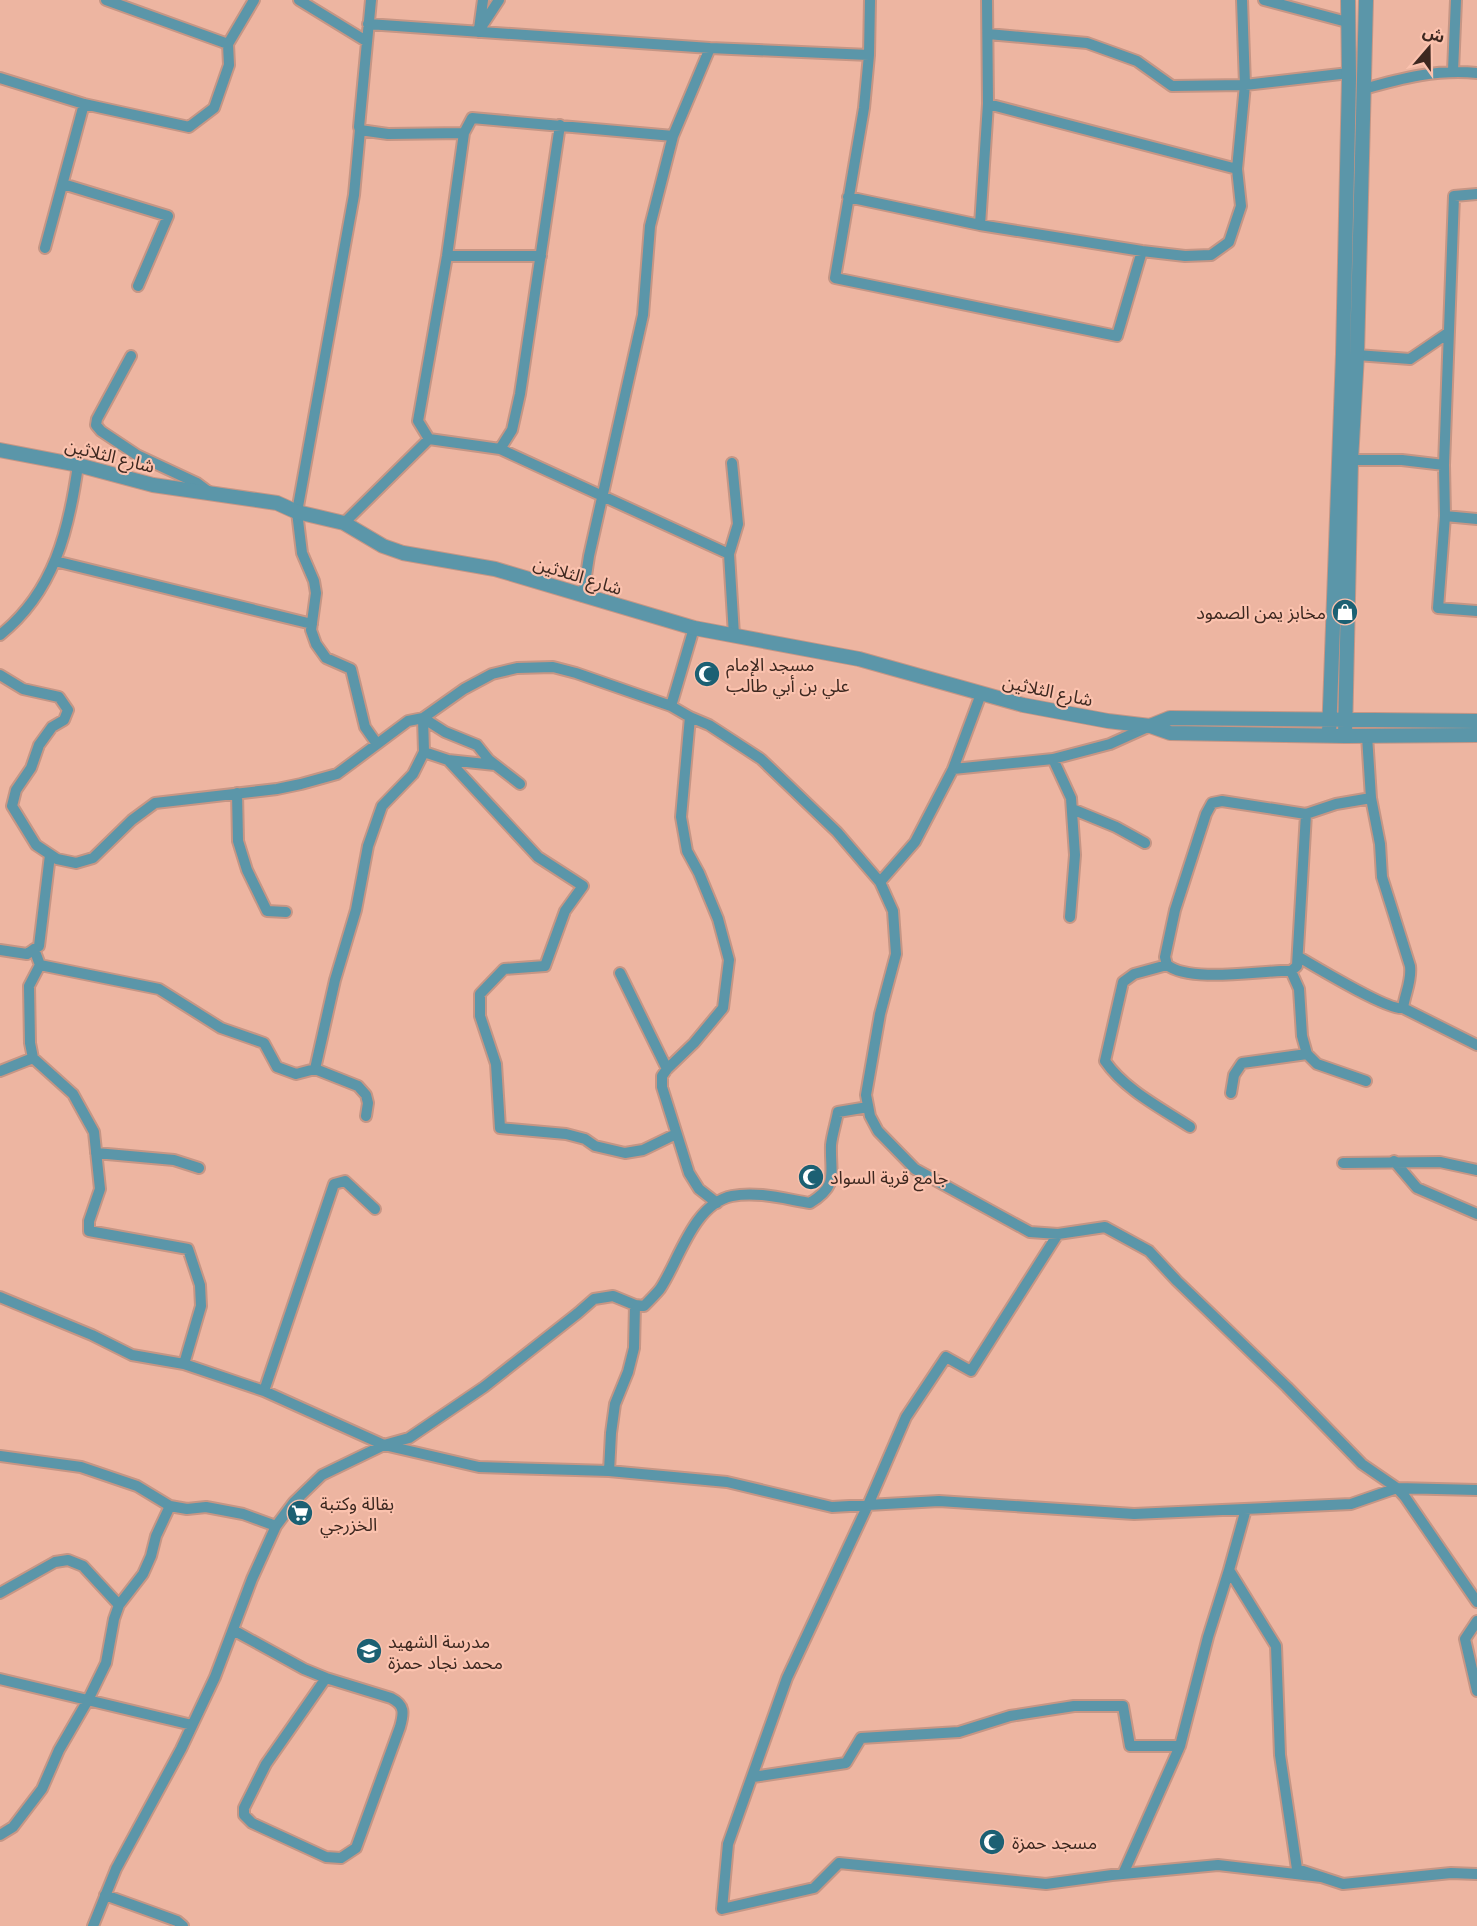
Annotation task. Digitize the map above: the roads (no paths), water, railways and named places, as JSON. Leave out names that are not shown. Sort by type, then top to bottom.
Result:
[{"type":"street","points":[[106,0],[228,44]]},
{"type":"street","points":[[0,78],[84,104],[189,127],[214,108],[229,64],[228,44],[254,0]]},
{"type":"street","points":[[299,0],[366,41]]},
{"type":"street","points":[[371,0],[354,195],[297,512],[302,553],[314,581],[316,593],[311,630],[316,644],[326,658],[351,669],[365,727],[377,744]]},
{"type":"street","points":[[478,32],[483,0]]},
{"type":"street","points":[[478,32],[499,0]]},
{"type":"street","points":[[870,0],[869,55],[864,108],[835,278],[1117,336],[1142,251]]},
{"type":"street","points":[[980,225],[988,104],[987,0]]},
{"type":"street","points":[[848,197],[980,225],[1142,251],[1185,256],[1211,255],[1229,242],[1241,206],[1238,169],[1245,85],[1242,0]]},
{"type":"street","points":[[1264,0],[1347,22]]},
{"type":"street","points":[[1329,735],[1342,366],[1349,73],[1348,0]]},
{"type":"street","points":[[1345,736],[1351,460],[1357,355],[1366,0]]},
{"type":"street","points":[[1453,70],[1456,0]]},
{"type":"street","points":[[368,24],[710,48],[869,55]]},
{"type":"street","points":[[988,34],[1087,43],[1137,61],[1172,86],[1245,85],[1349,73]]},
{"type":"street","points":[[583,596],[589,556],[644,315],[650,226],[673,136],[710,48]]},
{"type":"street","points":[[1364,89],[1404,77],[1453,70],[1477,73]]},
{"type":"street","points":[[45,248],[84,104]]},
{"type":"street","points":[[988,104],[1238,169]]},
{"type":"street","points":[[429,439],[418,421],[447,256],[464,133],[472,118],[673,136]]},
{"type":"street","points":[[500,449],[512,430],[520,394],[560,125]]},
{"type":"street","points":[[360,130],[388,134],[464,133]]},
{"type":"street","points":[[63,184],[168,216],[138,286]]},
{"type":"street","points":[[1477,194],[1454,196],[1444,465],[1445,516],[1438,608],[1477,610]]},
{"type":"street","points":[[447,256],[541,256]]},
{"type":"street","points":[[1357,355],[1410,358],[1448,333]]},
{"type":"street","points":[[131,356],[97,419],[96,425],[101,431],[137,455],[197,483],[212,494]]},
{"type":"street","points":[[429,439],[500,449],[729,554]]},
{"type":"street","points":[[344,523],[429,439]]},
{"type":"street","name":"شارع الثلاثين","points":[[0,450],[78,465],[153,485],[277,503],[297,512],[344,523],[383,546],[403,553],[478,565],[694,628],[859,659],[981,694],[1065,714],[1150,726],[1170,733],[1345,736],[1477,735]]},
{"type":"street","points":[[1351,460],[1402,460],[1444,465]]},
{"type":"street","points":[[732,463],[738,524],[729,554],[734,635]]},
{"type":"street","points":[[0,635],[30,606],[46,583],[61,547],[78,465]]},
{"type":"street","points":[[1445,516],[1477,519]]},
{"type":"street","points":[[55,561],[312,624]]},
{"type":"street","points":[[0,620],[9,628]]},
{"type":"street","points":[[671,706],[694,628]]},
{"type":"street","points":[[0,675],[23,689],[59,697],[68,710],[63,720],[52,727],[39,746],[31,768],[16,790],[12,806],[36,845],[57,859],[76,863],[93,858],[132,820],[155,803],[301,784],[337,774],[408,721],[423,718],[464,689],[492,674],[517,668],[553,667],[671,706],[709,725],[761,759],[837,832],[880,882],[894,911],[896,954],[880,1014],[867,1095],[870,1116],[878,1131],[915,1169],[1030,1232],[1058,1234],[1105,1227],[1149,1251],[1362,1464],[1397,1488],[1477,1602]]},
{"type":"street","points":[[880,882],[915,842],[953,769],[981,694]]},
{"type":"street","points":[[690,717],[681,817],[687,851],[718,919],[729,960],[723,1008],[694,1043],[667,1069],[662,1076],[662,1087],[689,1173],[699,1189],[717,1203]]},
{"type":"street","points":[[315,1069],[335,980],[356,910],[368,846],[382,807],[413,774],[424,752],[423,718]]},
{"type":"street","points":[[423,718],[445,732],[477,746],[495,765],[520,784]]},
{"type":"street","name":"شارع الثلاثين","points":[[1150,726],[1170,718],[1477,721]]},
{"type":"street","points":[[953,769],[1053,759],[1110,744],[1150,726]]},
{"type":"street","points":[[1367,736],[1371,798],[1380,844],[1382,877],[1410,966],[1411,978],[1403,1008]]},
{"type":"street","points":[[424,752],[448,760],[495,765]]},
{"type":"street","points":[[1053,759],[1071,798],[1075,855],[1070,917]]},
{"type":"street","points":[[448,760],[538,857],[583,886],[565,911],[545,966],[504,969],[480,994],[480,1016],[496,1064],[500,1128],[566,1134],[585,1139],[595,1146],[626,1153],[643,1150],[676,1134]]},
{"type":"street","points":[[237,794],[238,841],[247,870],[267,911],[286,912]]},
{"type":"street","points":[[1306,814],[1297,966],[1291,971],[1193,975],[1173,970],[1167,965],[1165,957],[1175,910],[1212,802],[1222,801],[1306,814],[1336,804],[1371,798]]},
{"type":"street","points":[[1072,809],[1116,827],[1145,843]]},
{"type":"street","points":[[0,950],[27,954],[39,946],[50,855]]},
{"type":"street","points":[[34,949],[40,965],[29,986],[30,1043],[33,1058],[73,1094],[94,1132],[100,1189],[89,1221],[89,1231],[188,1249],[200,1285],[201,1306],[184,1364]]},
{"type":"street","points":[[1299,957],[1376,999],[1396,1008],[1403,1008],[1477,1045]]},
{"type":"street","points":[[40,965],[159,989],[221,1028],[264,1043],[277,1066],[296,1074],[315,1069],[358,1086],[366,1095],[368,1103],[366,1116]]},
{"type":"street","points":[[1167,965],[1134,974],[1123,982],[1105,1061],[1113,1072],[1147,1099],[1190,1127]]},
{"type":"street","points":[[1291,971],[1299,989],[1302,1036],[1307,1054],[1317,1064],[1366,1081]]},
{"type":"street","points":[[620,973],[667,1069]]},
{"type":"street","points":[[1231,1093],[1234,1075],[1242,1063],[1307,1054]]},
{"type":"street","points":[[0,1071],[33,1058]]},
{"type":"street","points":[[93,1926],[116,1869],[192,1725],[214,1677],[252,1579],[276,1526],[294,1502],[322,1475],[384,1445],[409,1438],[484,1387],[594,1299],[613,1296],[635,1305],[644,1306],[659,1290],[699,1219],[717,1203],[730,1196],[760,1195],[810,1203],[825,1194],[832,1178],[831,1144],[838,1112],[868,1107]]},
{"type":"street","points":[[96,1153],[174,1160],[199,1168]]},
{"type":"street","points":[[1394,1161],[1417,1188],[1477,1214]]},
{"type":"street","points":[[1343,1162],[1440,1162],[1477,1170]]},
{"type":"street","points":[[264,1391],[334,1184],[345,1181],[375,1209]]},
{"type":"street","points":[[1058,1234],[971,1371],[946,1357],[906,1416],[868,1505],[787,1678],[728,1844],[722,1909],[814,1888],[839,1863],[1046,1884],[1218,1865],[1321,1877]]},
{"type":"street","points":[[0,1298],[92,1335],[132,1355],[184,1364],[264,1391],[384,1445],[479,1467],[609,1471],[727,1482],[832,1507],[939,1501],[1134,1514],[1351,1504],[1397,1488],[1477,1490]]},
{"type":"street","points":[[609,1471],[610,1433],[615,1404],[628,1372],[634,1348],[635,1305]]},
{"type":"street","points":[[0,1456],[81,1467],[137,1486],[170,1506],[187,1509],[206,1507],[243,1514],[276,1526]]},
{"type":"street","points":[[0,1835],[13,1827],[42,1789],[59,1750],[88,1700],[106,1663],[114,1619],[119,1605],[142,1574],[170,1506]]},
{"type":"street","points":[[1123,1874],[1179,1746],[1246,1509]]},
{"type":"street","points":[[0,1593],[55,1562],[68,1560],[83,1566],[119,1605]]},
{"type":"street","points":[[1229,1570],[1276,1646],[1280,1755],[1297,1869],[1343,1884],[1451,1873],[1477,1875]]},
{"type":"street","points":[[1477,1621],[1465,1639],[1477,1691]]},
{"type":"street","points":[[232,1630],[304,1669],[399,1701],[403,1707],[404,1713],[356,1848],[341,1858],[326,1857],[252,1823],[244,1815],[244,1808],[266,1764],[326,1678]]},
{"type":"street","points":[[0,1679],[192,1725]]},
{"type":"street","points":[[753,1777],[846,1763],[861,1738],[959,1732],[1010,1716],[1074,1706],[1123,1706],[1130,1746],[1179,1746]]},
{"type":"street","points":[[105,1895],[177,1921],[183,1926]]},
{"type":"place","name":"مخابز يمن الصمود","points":[[1345,612]]},
{"type":"place","name":"مسجد الإمام علي بن أبي طالب","points":[[707,674]]},
{"type":"place","name":"جامع قرية السواد","points":[[811,1177]]},
{"type":"place","name":"بقالة وكتبة الخزرجي","points":[[300,1513]]},
{"type":"place","name":"مدرسة الشهيد محمد نجاد حمزة","points":[[369,1651]]},
{"type":"place","name":"مسجد حمزة","points":[[992,1842]]}]
